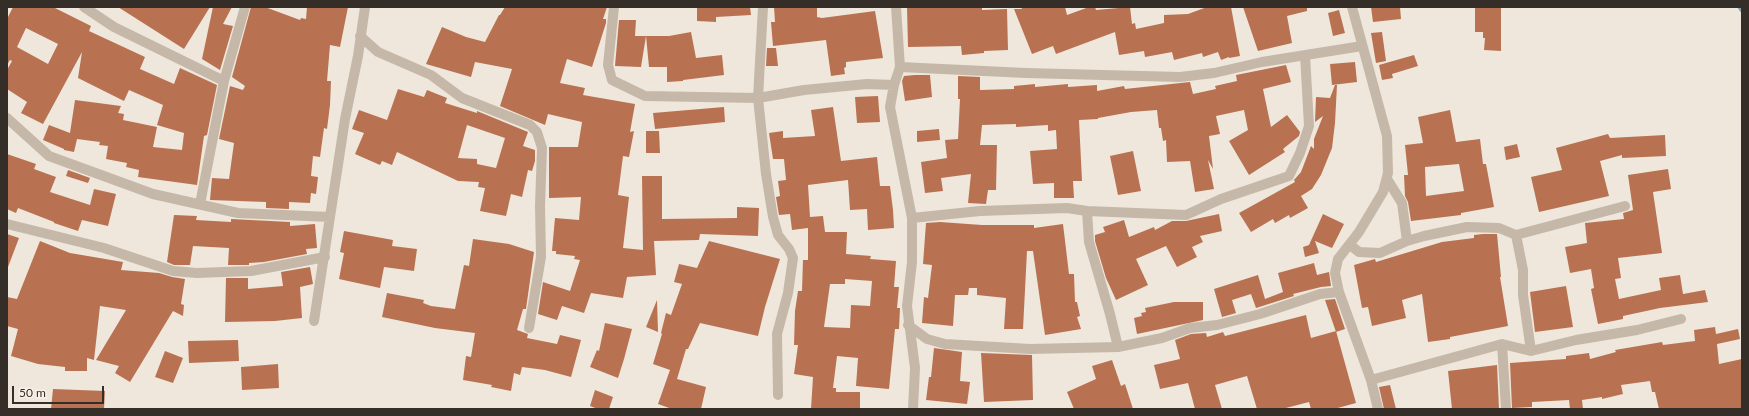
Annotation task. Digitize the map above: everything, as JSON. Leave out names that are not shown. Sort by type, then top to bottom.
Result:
[{"type":"street","points":[[84,7],[114,27],[224,81]]},
{"type":"street","points":[[200,204],[224,81],[245,7]]},
{"type":"street","points":[[314,321],[325,256],[344,119],[358,56],[365,7]]},
{"type":"street","points":[[614,7],[608,65],[612,80],[645,96],[758,98],[804,90],[868,84],[894,85]]},
{"type":"street","points":[[763,7],[758,98],[766,174],[773,217],[778,235],[789,248],[793,258],[788,292],[777,334],[778,395]]},
{"type":"street","points":[[896,7],[900,67],[894,85],[890,107],[912,218],[912,262],[907,306],[908,325],[915,368],[913,409]]},
{"type":"street","points":[[1352,7],[1388,136],[1387,179],[1383,192],[1350,245],[1338,259],[1335,273],[1339,292],[1370,380],[1378,409]]},
{"type":"street","points":[[360,36],[378,52],[431,75],[462,98],[530,125],[537,132],[542,148],[540,206],[541,257],[529,328]]},
{"type":"street","points":[[900,67],[1026,73],[1180,77],[1214,73],[1305,55],[1362,46]]},
{"type":"street","points":[[358,56],[378,52]]},
{"type":"street","points":[[912,218],[980,211],[1066,208],[1087,211],[1186,215],[1221,199],[1289,176],[1300,154],[1309,126],[1305,55]]},
{"type":"street","points":[[7,118],[49,156],[153,194],[238,213],[330,217]]},
{"type":"street","points":[[1387,179],[1402,203],[1407,241]]},
{"type":"street","points":[[1350,245],[1359,252],[1375,253],[1407,241],[1468,227],[1499,228],[1516,235],[1625,206]]},
{"type":"street","points":[[1087,211],[1089,242],[1110,314],[1118,348]]},
{"type":"street","points":[[7,224],[104,248],[173,272],[197,273],[251,270],[325,256]]},
{"type":"street","points":[[1516,235],[1523,270],[1522,295],[1531,351]]},
{"type":"street","points":[[908,325],[927,339],[945,344],[1030,349],[1118,348],[1162,338],[1190,328],[1224,324],[1320,294],[1339,292]]},
{"type":"street","points":[[1370,380],[1502,344],[1531,351],[1576,340],[1637,330],[1681,319]]},
{"type":"street","points":[[1502,344],[1506,409]]},
{"type":"building","points":[[13,7],[53,7],[91,26],[89,31],[145,57],[140,69],[174,84],[180,68],[217,85],[207,135],[204,136],[197,185],[138,177],[139,170],[126,167],[127,163],[106,159],[108,146],[99,145],[100,142],[77,139],[74,152],[64,150],[43,140],[49,125],[70,133],[75,100],[121,106],[118,113],[124,114],[123,120],[157,127],[153,147],[182,150],[184,133],[157,125],[163,105],[129,90],[124,101],[78,78],[82,52],[43,124],[21,113],[27,102],[7,89],[7,70],[12,61],[10,60],[7,65],[7,19]],"holes":[[[26,28],[58,44],[48,64],[17,47]]]},
{"type":"building","points":[[118,7],[210,7],[184,49]]},
{"type":"building","points":[[213,7],[232,7],[223,24],[233,26],[220,70],[202,59]]},
{"type":"building","points":[[251,7],[265,7],[300,20],[301,18],[306,19],[307,7],[348,7],[340,47],[330,45],[327,81],[331,81],[327,129],[324,128],[320,157],[313,156],[311,176],[318,177],[316,194],[311,193],[310,203],[289,202],[289,209],[266,208],[266,202],[210,200],[212,178],[229,179],[234,143],[219,139],[230,86],[243,90],[245,86],[232,77]]},
{"type":"building","points":[[505,7],[607,7],[603,19],[606,19],[606,23],[592,67],[567,59],[560,83],[585,88],[583,95],[635,104],[630,132],[634,131],[629,157],[623,156],[618,195],[629,197],[623,248],[643,250],[642,176],[662,176],[662,219],[737,218],[737,207],[759,208],[758,236],[700,234],[699,240],[654,241],[656,275],[627,277],[623,298],[591,293],[584,313],[562,306],[557,320],[538,314],[543,282],[570,291],[580,260],[574,259],[575,256],[556,254],[556,251],[552,251],[555,218],[579,220],[581,197],[549,198],[549,147],[578,147],[582,122],[548,114],[545,125],[500,106],[512,69],[475,62],[471,77],[426,64],[442,27],[466,37],[485,42],[499,15]]},
{"type":"building","points":[[697,7],[750,7],[751,15],[716,17],[716,22],[697,21]]},
{"type":"building","points":[[774,7],[817,7],[817,17],[822,18],[875,11],[883,58],[846,62],[846,67],[844,68],[845,74],[831,76],[826,40],[773,46],[771,22],[775,22]]},
{"type":"building","points":[[907,7],[982,7],[982,10],[1007,9],[1008,50],[984,51],[984,53],[962,55],[961,46],[908,47]]},
{"type":"building","points":[[1021,7],[1065,7],[1067,15],[1089,7],[1095,7],[1096,10],[1130,7],[1132,24],[1135,23],[1136,29],[1164,23],[1164,15],[1188,14],[1207,7],[1231,7],[1240,56],[1229,57],[1221,60],[1218,52],[1203,57],[1202,53],[1174,60],[1172,52],[1145,57],[1144,51],[1119,55],[1115,32],[1056,54],[1053,46],[1032,54],[1014,9],[1022,9]]},
{"type":"building","points":[[1243,7],[1307,7],[1307,11],[1287,16],[1292,43],[1258,51]]},
{"type":"building","points":[[1371,7],[1400,7],[1401,19],[1373,22]]},
{"type":"building","points":[[1475,7],[1501,7],[1501,51],[1484,50],[1485,38],[1483,38],[1483,32],[1475,32]]},
{"type":"building","points":[[1339,10],[1345,33],[1333,36],[1328,13]]},
{"type":"building","points":[[619,20],[636,20],[635,36],[646,36],[641,67],[615,66]]},
{"type":"building","points":[[691,32],[696,58],[722,55],[724,75],[667,82],[667,67],[649,67],[646,36],[669,36]]},
{"type":"building","points":[[1382,32],[1386,61],[1376,63],[1371,33]]},
{"type":"building","points":[[767,48],[776,48],[778,66],[766,66]]},
{"type":"building","points":[[1414,55],[1418,66],[1392,74],[1393,78],[1382,80],[1379,65]]},
{"type":"building","points":[[1355,62],[1357,82],[1332,85],[1330,64]]},
{"type":"building","points":[[1286,65],[1291,82],[1263,89],[1271,127],[1287,115],[1300,132],[1299,136],[1283,149],[1285,152],[1249,175],[1229,141],[1248,130],[1244,110],[1216,116],[1220,134],[1209,136],[1213,169],[1208,160],[1214,189],[1195,192],[1190,161],[1167,162],[1166,140],[1163,141],[1161,128],[1159,128],[1157,110],[1131,112],[1098,119],[1079,120],[1082,181],[1073,181],[1074,198],[1054,198],[1054,183],[1033,184],[1030,151],[1057,149],[1056,130],[1048,131],[1048,125],[1016,127],[1016,124],[982,125],[980,145],[997,145],[996,190],[988,190],[986,204],[968,203],[971,174],[941,178],[943,191],[925,193],[921,162],[947,158],[945,140],[958,139],[960,99],[958,99],[958,76],[980,77],[980,90],[1014,89],[1014,86],[1035,84],[1035,87],[1068,84],[1068,87],[1097,85],[1097,91],[1124,86],[1125,89],[1190,82],[1193,94],[1216,89],[1215,86],[1237,81],[1236,75]]},
{"type":"building","points":[[930,75],[932,97],[905,101],[902,81],[904,76]]},
{"type":"building","points":[[1335,85],[1337,85],[1332,148],[1321,175],[1312,189],[1301,196],[1308,208],[1290,218],[1289,215],[1275,223],[1273,219],[1251,232],[1239,213],[1295,182],[1294,180],[1301,172],[1311,146],[1314,149],[1314,139],[1323,116],[1315,122],[1316,97],[1330,98]]},
{"type":"building","points":[[398,89],[424,97],[427,90],[447,98],[445,103],[477,113],[477,111],[528,132],[523,146],[535,150],[535,161],[532,171],[528,170],[522,197],[511,194],[506,216],[480,211],[485,188],[478,187],[479,182],[458,181],[397,152],[392,165],[382,161],[380,165],[355,154],[364,133],[352,129],[359,110],[387,120]],"holes":[[[467,125],[505,138],[496,168],[477,164],[477,159],[458,158]]]},
{"type":"building","points":[[878,96],[880,122],[857,123],[855,97]]},
{"type":"building","points":[[724,107],[725,122],[655,129],[653,113]]},
{"type":"building","points":[[833,107],[841,161],[877,157],[880,186],[890,186],[894,228],[868,230],[867,209],[850,210],[848,180],[808,185],[810,217],[823,216],[825,232],[847,232],[846,254],[871,256],[870,259],[896,261],[894,287],[899,287],[897,308],[900,308],[899,329],[895,329],[889,389],[856,386],[858,358],[837,356],[833,388],[836,388],[836,392],[860,392],[860,409],[811,409],[813,377],[794,374],[798,345],[794,345],[795,311],[798,291],[802,291],[803,260],[808,260],[808,228],[792,230],[790,214],[779,215],[776,197],[780,196],[778,181],[786,180],[784,159],[773,159],[769,133],[783,131],[783,138],[815,136],[811,110]],"holes":[[[845,279],[872,281],[870,306],[851,305],[850,328],[824,327],[830,284],[845,284]]]},
{"type":"building","points":[[1450,110],[1456,142],[1480,139],[1483,164],[1486,164],[1494,207],[1461,213],[1461,215],[1411,221],[1408,202],[1405,196],[1404,175],[1408,175],[1405,145],[1423,143],[1418,117]],"holes":[[[1459,164],[1464,191],[1426,196],[1425,167]]]},
{"type":"building","points":[[939,129],[940,140],[917,142],[917,131]]},
{"type":"building","points":[[646,131],[659,131],[660,153],[646,153]]},
{"type":"building","points":[[1608,134],[1610,138],[1665,135],[1666,156],[1622,158],[1622,155],[1600,161],[1609,196],[1539,212],[1531,177],[1562,170],[1556,148]]},
{"type":"building","points":[[1517,144],[1520,157],[1506,160],[1504,147]]},
{"type":"building","points":[[1133,151],[1141,191],[1118,195],[1110,156]]},
{"type":"building","points":[[7,154],[36,164],[34,169],[56,177],[50,192],[90,205],[94,189],[116,194],[108,226],[82,220],[78,231],[18,208],[16,213],[7,209]]},
{"type":"building","points":[[1668,169],[1671,189],[1653,192],[1662,253],[1618,258],[1621,278],[1615,279],[1619,299],[1661,290],[1659,278],[1680,275],[1683,294],[1705,290],[1708,302],[1660,308],[1623,316],[1623,319],[1598,324],[1591,289],[1594,288],[1591,269],[1570,273],[1565,247],[1587,243],[1585,223],[1624,219],[1623,213],[1633,210],[1628,175]]},
{"type":"building","points":[[68,170],[90,178],[88,183],[66,176]]},
{"type":"building","points":[[1219,214],[1222,231],[1200,236],[1203,242],[1192,247],[1197,257],[1177,267],[1166,246],[1136,259],[1148,285],[1116,300],[1106,278],[1095,241],[1095,235],[1105,232],[1103,227],[1124,220],[1129,237],[1154,227],[1155,230],[1172,221],[1186,221]]},
{"type":"building","points":[[1323,214],[1344,224],[1332,248],[1315,241],[1319,253],[1305,257],[1303,247],[1309,245]]},
{"type":"building","points":[[174,215],[197,216],[196,220],[231,222],[231,219],[290,222],[290,226],[315,224],[317,248],[306,249],[307,254],[264,262],[249,263],[249,265],[228,265],[229,248],[193,246],[190,265],[174,265],[167,262]]},
{"type":"building","points":[[940,222],[982,225],[1034,225],[1034,228],[1063,224],[1069,274],[1074,274],[1075,302],[1077,302],[1080,316],[1077,317],[1081,329],[1045,335],[1033,251],[1027,251],[1023,329],[1004,329],[1006,298],[977,295],[977,288],[969,288],[968,295],[955,295],[953,326],[922,323],[924,297],[928,298],[932,265],[923,264],[926,223]]},
{"type":"building","points":[[344,231],[393,240],[392,246],[417,249],[414,271],[384,267],[380,288],[339,279],[344,253],[340,252]]},
{"type":"building","points":[[7,234],[19,238],[8,267],[7,267]]},
{"type":"building","points":[[1497,234],[1500,277],[1508,326],[1450,337],[1450,339],[1428,342],[1422,294],[1402,300],[1406,318],[1372,326],[1368,307],[1362,308],[1354,265],[1375,259],[1376,262],[1442,242],[1474,238],[1474,235]]},
{"type":"building","points":[[473,239],[509,244],[534,252],[526,309],[523,309],[517,330],[528,334],[527,338],[557,344],[560,335],[581,340],[571,377],[545,370],[522,367],[520,375],[514,373],[511,391],[491,387],[492,385],[463,380],[466,356],[471,357],[475,333],[435,328],[382,317],[387,293],[424,300],[423,303],[431,306],[455,309],[464,265],[469,266]]},
{"type":"building","points":[[40,241],[70,253],[123,262],[121,270],[159,273],[185,279],[181,304],[184,305],[183,316],[173,311],[130,382],[115,373],[119,366],[96,360],[126,310],[100,306],[94,360],[87,358],[87,371],[65,371],[65,367],[38,364],[11,356],[18,329],[7,326],[7,297],[17,299]]},
{"type":"building","points":[[709,241],[780,259],[765,307],[758,336],[700,323],[688,349],[686,349],[677,379],[706,387],[701,409],[672,409],[658,404],[670,370],[653,364],[662,334],[666,313],[671,315],[682,284],[674,282],[679,264],[697,268]]},
{"type":"building","points":[[1314,263],[1317,275],[1329,272],[1331,286],[1293,294],[1294,296],[1256,308],[1251,294],[1232,300],[1236,313],[1222,317],[1214,289],[1258,275],[1265,299],[1283,292],[1278,273]]},
{"type":"building","points":[[310,267],[313,284],[300,287],[302,318],[275,321],[225,322],[226,278],[248,278],[248,289],[283,286],[281,272]]},
{"type":"building","points":[[1566,286],[1573,327],[1535,332],[1530,292]]},
{"type":"building","points":[[1335,299],[1345,329],[1336,332],[1325,300]]},
{"type":"building","points":[[657,300],[658,332],[646,327]]},
{"type":"building","points":[[1174,302],[1203,302],[1203,320],[1137,334],[1134,318],[1142,316],[1141,313],[1146,312],[1145,308]]},
{"type":"building","points":[[1306,315],[1311,338],[1336,331],[1356,403],[1334,409],[1311,409],[1309,402],[1282,409],[1257,409],[1247,376],[1215,385],[1222,409],[1195,409],[1188,383],[1160,389],[1154,365],[1180,359],[1175,340],[1191,334],[1206,333],[1207,337],[1223,332],[1225,336]]},
{"type":"building","points":[[605,323],[632,329],[618,378],[590,367],[597,350],[599,351]]},
{"type":"building","points":[[1715,327],[1716,334],[1738,329],[1740,339],[1717,344],[1719,364],[1742,359],[1742,409],[1659,409],[1655,392],[1652,392],[1650,381],[1621,385],[1623,394],[1602,399],[1602,397],[1582,400],[1583,409],[1570,409],[1569,400],[1532,402],[1532,407],[1512,408],[1510,363],[1566,359],[1566,356],[1589,353],[1590,359],[1616,352],[1615,350],[1662,342],[1663,345],[1695,341],[1694,330]]},
{"type":"building","points":[[238,340],[239,361],[189,363],[188,341]]},
{"type":"building","points":[[934,348],[962,352],[960,381],[970,382],[967,404],[926,400],[929,377],[931,377]]},
{"type":"building","points":[[165,351],[183,358],[173,383],[155,377]]},
{"type":"building","points":[[981,353],[1032,355],[1033,400],[984,402]]},
{"type":"building","points":[[1112,360],[1121,386],[1125,384],[1133,409],[1074,409],[1067,392],[1096,379],[1092,366]]},
{"type":"building","points":[[278,364],[279,388],[242,390],[241,367]]},
{"type":"building","points":[[1497,365],[1499,409],[1452,409],[1448,371]]},
{"type":"building","points":[[1390,385],[1396,409],[1384,409],[1379,387]]},
{"type":"building","points":[[53,389],[105,391],[104,409],[51,409]]},
{"type":"building","points":[[595,390],[613,397],[609,409],[598,409],[590,406]]},
{"type":"waterway","points":[[1739,7],[1742,11]]}]
